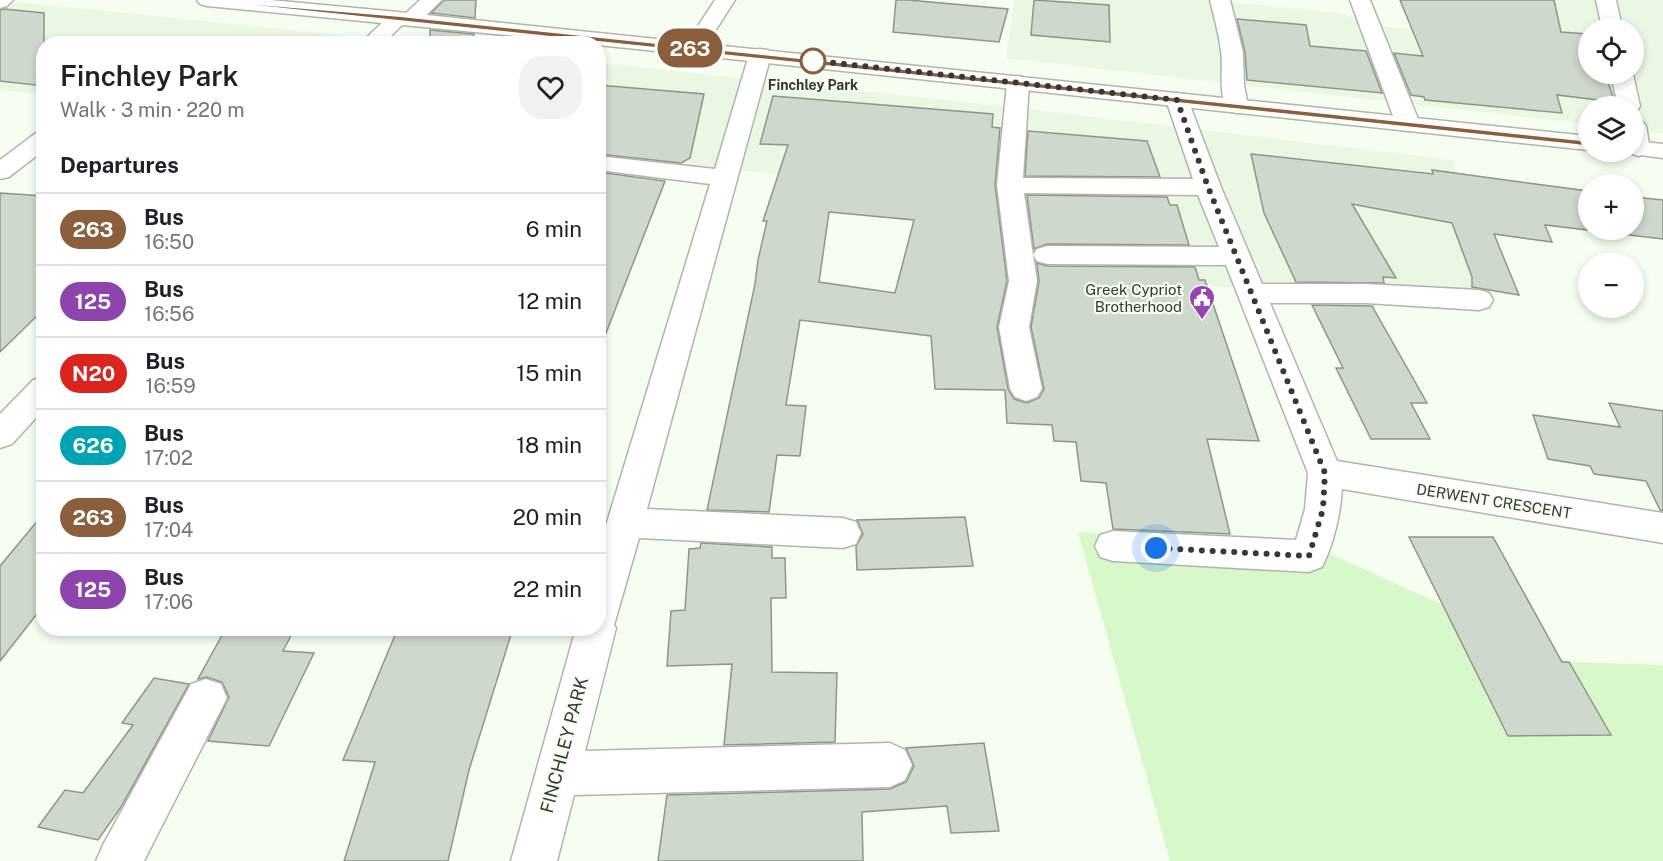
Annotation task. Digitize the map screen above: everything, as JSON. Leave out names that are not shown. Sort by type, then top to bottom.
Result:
[{"type":"street","points":[[207,0],[569,36]]},
{"type":"street","points":[[381,36],[432,0]]},
{"type":"street","points":[[694,49],[725,0]]},
{"type":"street","points":[[1360,0],[1408,124]]},
{"type":"street","points":[[1606,0],[1610,18]]},
{"type":"street","points":[[1221,6],[1232,52],[1233,86],[1237,106]]},
{"type":"street","points":[[606,40],[1578,142]]},
{"type":"street","points":[[606,589],[760,56]]},
{"type":"street","points":[[1018,83],[1010,185],[1023,281],[1014,327],[1026,389]]},
{"type":"street","points":[[1113,546],[1309,556],[1323,509],[1325,473],[1208,187],[1177,100]]},
{"type":"street","points":[[0,172],[36,144]]},
{"type":"street","points":[[1644,144],[1663,151]]},
{"type":"street","points":[[606,164],[724,178]]},
{"type":"street","points":[[1010,185],[1208,187]]},
{"type":"street","points":[[1047,255],[1236,256]]},
{"type":"street","points":[[1252,294],[1331,291],[1412,294],[1479,300]]},
{"type":"street","points":[[0,435],[36,397]]},
{"type":"street","name":"DERWENT CRESCENT","points":[[1325,473],[1663,528]]},
{"type":"street","points":[[624,523],[843,533]]},
{"type":"street","name":"FINCHLEY PARK","points":[[534,861],[594,636]]},
{"type":"street","points":[[119,861],[206,698]]},
{"type":"street","points":[[556,774],[890,765]]},
{"type":"shaded area","points":[[1014,0],[1225,0],[1226,2],[1337,13],[1382,26],[1488,39],[1479,0],[1663,0],[1663,133],[1644,131],[1644,96],[1578,96],[1578,123],[1006,58]]},
{"type":"shaded area","points":[[0,1],[348,36],[36,36],[36,93],[0,90]]},
{"type":"shaded area","points":[[606,64],[1002,106],[1452,160],[1492,311],[1027,269],[992,198],[606,156]]},
{"type":"green space","points":[[1078,532],[1330,554],[1569,662],[1663,665],[1663,861],[1170,861]]},
{"type":"building","points":[[444,0],[476,0],[475,18],[431,13]]},
{"type":"building","points":[[896,0],[1008,9],[999,42],[893,32]]},
{"type":"building","points":[[1034,0],[1109,5],[1110,42],[1031,35]]},
{"type":"building","points":[[1400,0],[1554,0],[1561,32],[1578,33],[1578,84],[1609,84],[1613,96],[1578,98],[1557,95],[1562,113],[1425,100],[1424,97],[1411,95],[1394,53],[1423,56]]},
{"type":"building","points":[[0,10],[44,13],[44,36],[36,36],[36,85],[0,81]]},
{"type":"building","points":[[1237,19],[1306,25],[1310,46],[1366,51],[1382,93],[1247,80],[1245,52]]},
{"type":"building","points":[[430,30],[474,34],[474,36],[430,36]]},
{"type":"building","points":[[606,86],[704,94],[690,158],[681,163],[606,155]]},
{"type":"building","points":[[773,96],[993,114],[992,127],[1000,128],[995,185],[1007,281],[997,327],[1008,389],[1014,399],[1027,403],[1039,398],[1044,389],[1031,327],[1039,281],[1037,263],[1047,266],[1195,267],[1199,280],[1205,280],[1259,441],[1207,439],[1230,534],[1113,529],[1106,483],[1081,481],[1076,442],[1054,441],[1052,425],[1007,423],[1005,390],[935,389],[931,336],[800,320],[786,405],[806,406],[800,456],[777,455],[769,512],[707,510],[755,284],[767,221],[763,221],[788,145],[760,144]],"holes":[[[829,212],[914,220],[895,293],[819,282]]]},
{"type":"building","points":[[1028,131],[1147,141],[1160,177],[1025,176]]},
{"type":"building","points":[[1251,154],[1433,174],[1432,170],[1578,190],[1578,229],[1545,225],[1552,242],[1494,234],[1519,295],[1472,287],[1472,277],[1452,223],[1352,204],[1396,278],[1383,277],[1384,283],[1296,282],[1264,213]]},
{"type":"building","points":[[606,173],[665,181],[606,333]]},
{"type":"building","points":[[0,193],[36,195],[36,317],[0,352]]},
{"type":"building","points":[[1027,195],[1167,197],[1170,205],[1177,205],[1189,245],[1047,244],[1034,249]]},
{"type":"building","points":[[1644,198],[1663,200],[1663,239],[1644,237]]},
{"type":"building","points":[[1312,305],[1372,306],[1427,403],[1411,403],[1430,439],[1371,439],[1336,368],[1343,368]]},
{"type":"building","points":[[1609,403],[1663,411],[1663,511],[1660,510],[1646,481],[1594,474],[1590,466],[1548,459],[1533,415],[1620,427]]},
{"type":"building","points":[[965,517],[973,566],[857,570],[856,546],[863,534],[857,520]]},
{"type":"building","points":[[36,523],[36,615],[0,661],[0,566]]},
{"type":"building","points":[[1409,537],[1493,537],[1562,662],[1569,662],[1611,735],[1508,736]]},
{"type":"building","points":[[701,543],[772,547],[772,558],[785,558],[786,598],[771,598],[772,672],[837,673],[835,742],[724,745],[732,664],[667,666],[671,611],[685,610],[689,549],[700,548]]},
{"type":"building","points":[[222,636],[291,636],[283,651],[314,653],[269,746],[208,741],[229,697],[222,682],[207,677],[198,679]]},
{"type":"building","points":[[395,636],[511,636],[469,770],[448,861],[344,861],[375,762],[343,760]]},
{"type":"building","points":[[154,678],[189,684],[121,807],[98,840],[38,827],[65,790],[83,793],[133,725],[122,723]]},
{"type":"building","points":[[984,743],[999,831],[951,833],[947,806],[862,812],[863,861],[658,861],[667,795],[890,789],[906,782],[914,766],[906,748]]},
{"type":"bus line","name":"263","points":[[206,0],[571,36]]},
{"type":"bus line","name":"263","points":[[606,40],[1578,142]]},
{"type":"place","name":"Finchley Park","points":[[813,61]]},
{"type":"place","name":"Greek Cypriot Brotherhood","points":[[1202,321]]},
{"type":"route","points":[[813,61],[807,60],[1177,100],[1208,187],[1325,473],[1323,509],[1309,556],[1156,548]]}]
